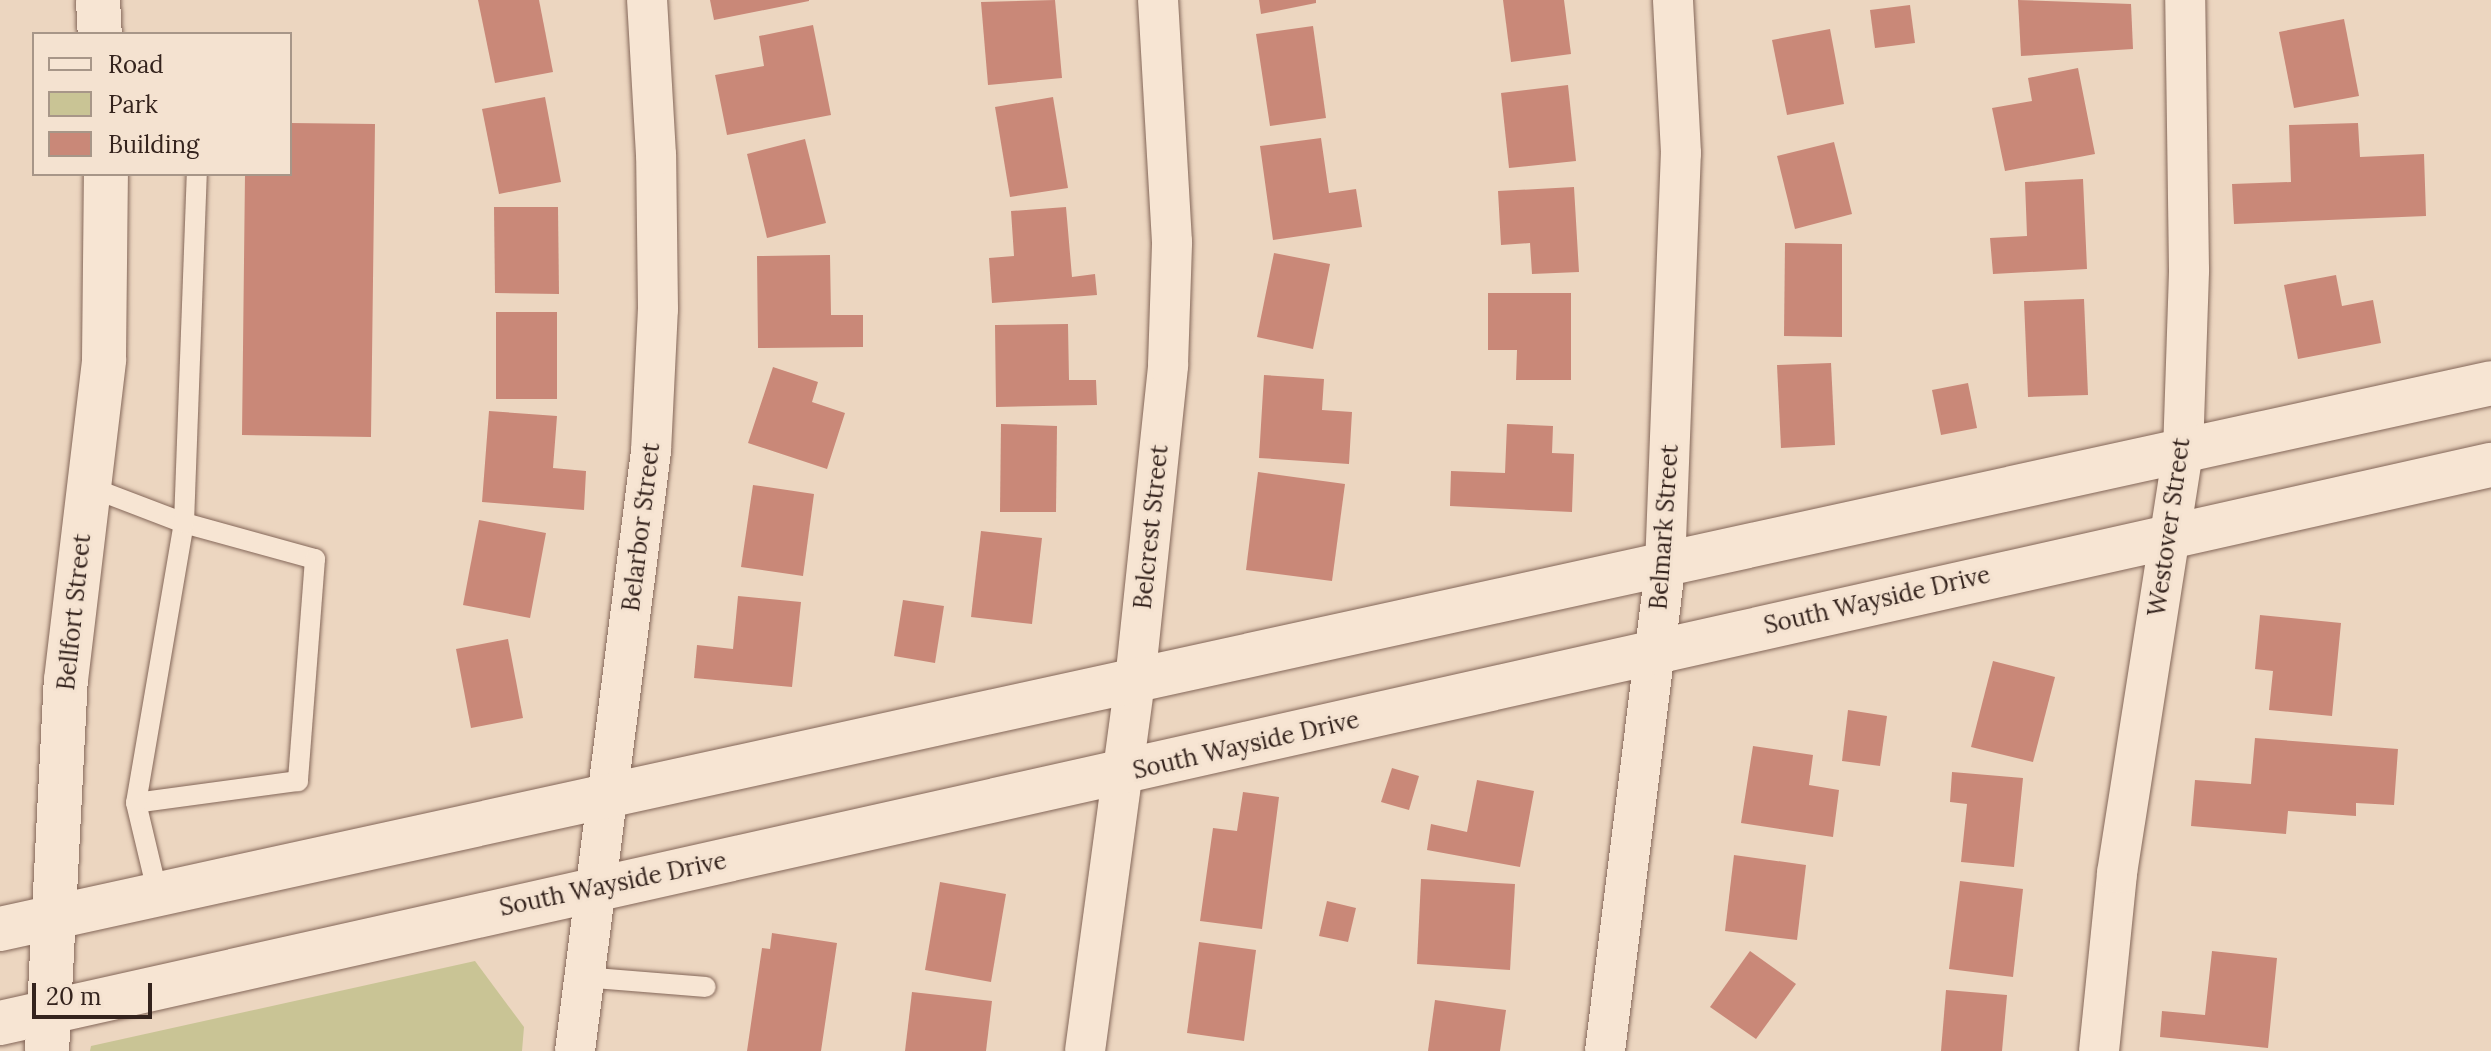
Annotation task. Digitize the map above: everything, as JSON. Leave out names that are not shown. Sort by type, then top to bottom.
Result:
[{"type":"street","points":[[98,0],[100,32]]},
{"type":"street","name":"Belarbor Street","points":[[575,1051],[654,388],[656,155],[647,0]]},
{"type":"street","name":"Belcrest Street","points":[[1085,1051],[1120,773],[1135,681],[1168,365],[1172,242],[1158,0]]},
{"type":"street","name":"Belmark Street","points":[[1605,1051],[1665,567],[1681,153],[1673,0]]},
{"type":"street","name":"Westover Street","points":[[2099,1051],[2117,873],[2183,453],[2189,270],[2185,0]]},
{"type":"street","name":"Bellfort Street","points":[[48,1032],[66,680],[104,359],[106,176]]},
{"type":"street","points":[[0,929],[607,800],[2491,383]]},
{"type":"street","name":"South Wayside Drive","points":[[0,1023],[48,1032],[592,889],[1120,773],[2170,534],[2491,465]]},
{"type":"lane","points":[[158,895],[136,803],[184,523],[197,176]]},
{"type":"lane","points":[[87,486],[184,523],[315,559],[298,781],[136,803]]},
{"type":"lane","points":[[583,977],[706,987]]},
{"type":"green space","points":[[475,961],[524,1027],[522,1051],[90,1051],[91,1046]]},
{"type":"building","points":[[478,0],[539,0],[553,72],[495,83]]},
{"type":"building","points":[[710,0],[809,0],[809,1],[714,20]]},
{"type":"building","points":[[1055,0],[1062,78],[988,85],[981,2]]},
{"type":"building","points":[[1259,0],[1316,0],[1316,3],[1261,14]]},
{"type":"building","points":[[1503,0],[1564,0],[1571,54],[1511,62]]},
{"type":"building","points":[[2018,0],[2131,4],[2133,49],[2021,56]]},
{"type":"building","points":[[1910,5],[1915,43],[1875,48],[1870,10]]},
{"type":"building","points":[[2344,19],[2359,96],[2294,108],[2279,32]]},
{"type":"building","points":[[813,25],[831,115],[727,135],[715,75],[764,66],[759,36]]},
{"type":"building","points":[[1313,26],[1326,118],[1270,126],[1256,34]]},
{"type":"building","points":[[1830,29],[1844,104],[1787,115],[1772,40]]},
{"type":"building","points":[[2078,68],[2095,154],[2005,171],[1992,108],[2032,101],[2028,78]]},
{"type":"building","points":[[1568,85],[1576,161],[1509,168],[1501,93]]},
{"type":"building","points":[[545,97],[561,182],[499,194],[482,109]]},
{"type":"building","points":[[1053,97],[1068,188],[1010,197],[995,107]]},
{"type":"building","points":[[292,123],[375,124],[371,437],[242,435],[245,176],[292,176]]},
{"type":"building","points":[[2358,123],[2360,157],[2424,154],[2426,216],[2234,224],[2232,184],[2291,182],[2289,125]]},
{"type":"building","points":[[1321,138],[1329,193],[1356,189],[1362,227],[1273,240],[1260,146]]},
{"type":"building","points":[[805,139],[826,223],[767,238],[747,154]]},
{"type":"building","points":[[1834,142],[1852,214],[1795,229],[1777,156]]},
{"type":"building","points":[[2083,179],[2087,269],[1993,274],[1990,238],[2027,236],[2025,182]]},
{"type":"building","points":[[1574,187],[1579,272],[1532,274],[1530,243],[1501,245],[1498,191]]},
{"type":"building","points":[[494,207],[558,207],[559,294],[495,293]]},
{"type":"building","points":[[1066,207],[1072,277],[1095,274],[1097,295],[992,303],[989,258],[1014,256],[1011,211]]},
{"type":"building","points":[[1785,243],[1842,244],[1842,337],[1784,336]]},
{"type":"building","points":[[1274,253],[1330,264],[1313,349],[1257,337]]},
{"type":"building","points":[[830,255],[831,315],[863,315],[863,347],[758,348],[757,256]]},
{"type":"building","points":[[2336,275],[2342,306],[2373,300],[2381,343],[2298,359],[2284,285]]},
{"type":"building","points":[[1488,293],[1571,293],[1571,380],[1516,380],[1517,350],[1488,350]]},
{"type":"building","points":[[2084,299],[2088,395],[2028,397],[2024,301]]},
{"type":"building","points":[[496,312],[557,312],[557,399],[496,399]]},
{"type":"building","points":[[1068,324],[1069,380],[1096,380],[1097,405],[996,407],[995,325]]},
{"type":"building","points":[[1831,363],[1835,445],[1781,448],[1777,365]]},
{"type":"building","points":[[773,367],[818,382],[812,402],[845,413],[827,469],[748,443]]},
{"type":"building","points":[[1264,375],[1324,379],[1322,410],[1352,412],[1349,464],[1259,458]]},
{"type":"building","points":[[1968,383],[1977,428],[1941,435],[1932,390]]},
{"type":"building","points":[[489,411],[557,416],[553,468],[586,471],[584,510],[482,502]]},
{"type":"building","points":[[1001,424],[1057,426],[1056,512],[1000,512]]},
{"type":"building","points":[[1507,424],[1553,426],[1552,453],[1574,454],[1572,512],[1450,506],[1451,471],[1505,473]]},
{"type":"building","points":[[1258,472],[1345,484],[1332,581],[1246,570]]},
{"type":"building","points":[[753,485],[814,494],[803,576],[741,567]]},
{"type":"building","points":[[479,520],[546,533],[530,618],[463,605]]},
{"type":"building","points":[[981,531],[1042,538],[1032,624],[971,617]]},
{"type":"building","points":[[738,596],[801,602],[792,687],[694,678],[697,645],[733,649]]},
{"type":"building","points":[[903,600],[944,606],[935,663],[894,656]]},
{"type":"building","points":[[2260,615],[2341,623],[2332,716],[2269,710],[2273,671],[2255,669]]},
{"type":"building","points":[[508,639],[523,718],[471,728],[456,649]]},
{"type":"building","points":[[1993,661],[2055,677],[2033,762],[1971,747]]},
{"type":"building","points":[[1848,710],[1887,716],[1880,766],[1842,761]]},
{"type":"building","points":[[2255,738],[2398,749],[2394,805],[2356,803],[2356,816],[2288,811],[2286,834],[2191,826],[2195,780],[2251,784]]},
{"type":"building","points":[[1753,746],[1813,755],[1809,785],[1839,790],[1833,837],[1741,823]]},
{"type":"building","points":[[1392,768],[1419,776],[1409,810],[1381,802]]},
{"type":"building","points":[[1952,772],[2023,778],[2014,867],[1961,862],[1967,804],[1950,802]]},
{"type":"building","points":[[1477,780],[1534,791],[1520,867],[1427,850],[1431,824],[1467,832]]},
{"type":"building","points":[[1243,792],[1279,797],[1262,929],[1200,921],[1213,828],[1237,831]]},
{"type":"building","points":[[1734,855],[1806,865],[1797,940],[1725,931]]},
{"type":"building","points":[[1421,879],[1515,884],[1510,970],[1417,964]]},
{"type":"building","points":[[1960,881],[2023,889],[2013,977],[1949,969]]},
{"type":"building","points":[[940,882],[1006,894],[991,982],[925,970]]},
{"type":"building","points":[[1327,901],[1356,908],[1348,942],[1319,936]]},
{"type":"building","points":[[772,933],[837,943],[821,1051],[747,1051],[762,948],[770,949]]},
{"type":"building","points":[[1199,942],[1256,950],[1244,1041],[1187,1033]]},
{"type":"building","points":[[1750,951],[1796,984],[1756,1039],[1710,1007]]},
{"type":"building","points":[[2212,951],[2277,958],[2268,1048],[2160,1037],[2162,1011],[2205,1015]]},
{"type":"building","points":[[1946,990],[2007,995],[2002,1051],[1941,1051]]},
{"type":"building","points":[[912,992],[992,1001],[986,1051],[905,1051]]},
{"type":"building","points":[[1435,1000],[1506,1010],[1500,1051],[1428,1051]]}]
